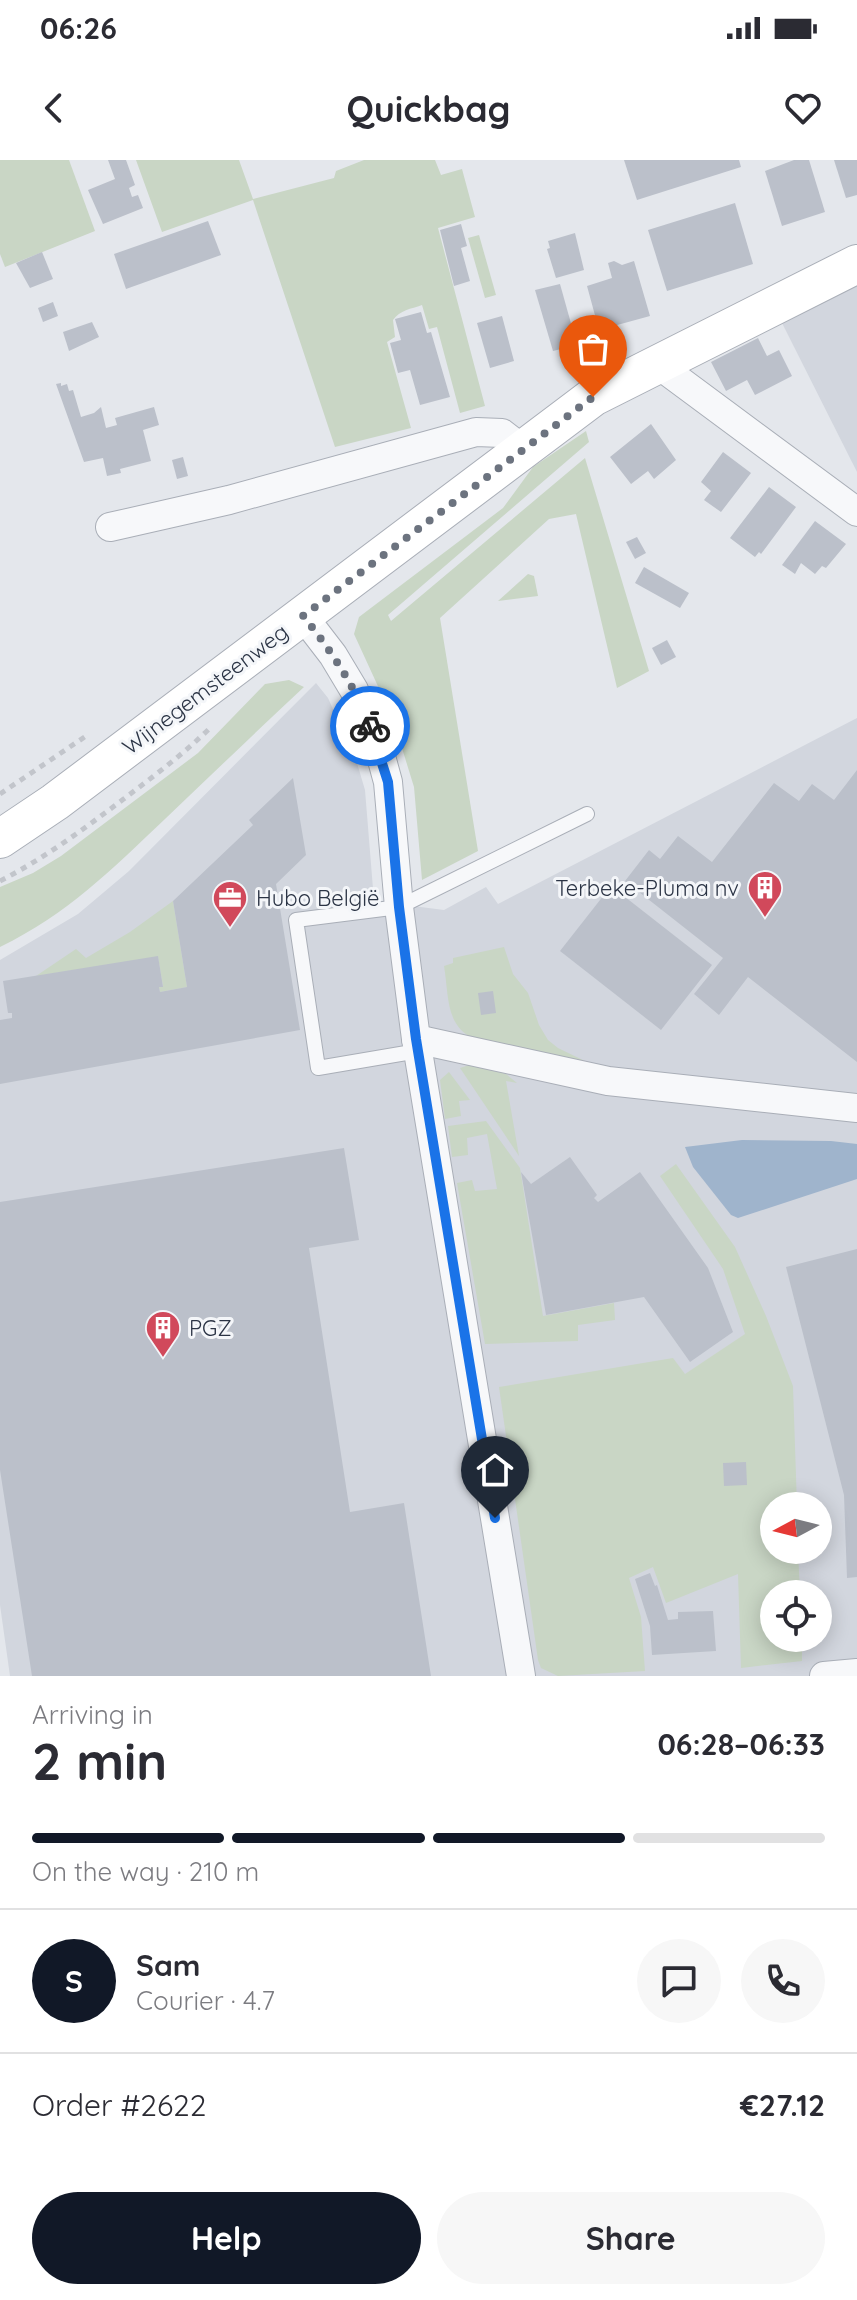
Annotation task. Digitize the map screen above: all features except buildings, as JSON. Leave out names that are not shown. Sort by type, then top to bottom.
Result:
[{"type":"street","name":"Wijnegemsteenweg","points":[[0,839],[55,802],[593,397],[857,264]]},
{"type":"street","points":[[656,363],[857,512]]},
{"type":"street","points":[[110,527],[229,500],[476,432],[502,433],[524,450]]},
{"type":"street","points":[[303,616],[333,655],[354,690],[379,749],[388,782],[399,907],[417,1045],[521,1676]]},
{"type":"street","points":[[417,1045],[608,1081],[857,1108]]},
{"type":"street","points":[[824,1676],[857,1673]]},
{"type":"lane","points":[[417,1045],[318,1068],[296,920],[399,907],[587,814]]},
{"type":"path","points":[[0,881],[32,864],[90,824],[171,763],[221,717]]},
{"type":"shaded area","points":[[857,282],[857,472],[780,319]]},
{"type":"shaded area","points":[[316,683],[328,698],[357,763],[365,790],[374,901],[444,910],[486,887],[498,904],[857,718],[857,1676],[10,1676],[0,1605],[0,960],[78,914],[129,871]]},
{"type":"green space","points":[[0,160],[69,160],[95,231],[5,267],[0,254]]},
{"type":"green space","points":[[136,160],[239,160],[253,199],[334,178],[336,171],[364,160],[435,160],[441,175],[462,169],[475,217],[438,228],[485,406],[460,413],[437,327],[429,329],[422,305],[406,310],[393,320],[395,337],[387,342],[411,428],[335,447],[253,200],[162,232]]},
{"type":"green space","points":[[479,235],[496,295],[485,298],[468,238]]},
{"type":"green space","points":[[586,431],[589,442],[388,615],[391,621],[585,458],[649,671],[617,688],[576,514],[549,519],[440,618],[478,851],[422,880],[414,787],[393,719],[354,634],[359,617],[503,508],[533,467]]},
{"type":"green space","points":[[528,574],[534,576],[538,596],[498,601]]},
{"type":"green space","points":[[289,680],[304,687],[126,856],[68,905],[0,947],[0,887],[33,873],[61,856],[198,753],[265,684]]},
{"type":"green space","points":[[173,901],[187,987],[160,992],[159,987],[163,986],[158,957],[36,976],[76,949],[86,958]]},
{"type":"green space","points":[[504,947],[513,974],[528,993],[539,1025],[548,1040],[591,1064],[475,1039],[458,1027],[450,1009],[444,966],[453,963],[453,958]]},
{"type":"green space","points":[[469,1065],[506,1074],[517,1083],[506,1081],[519,1156],[460,1068]]},
{"type":"green space","points":[[449,1072],[470,1100],[459,1101],[461,1116],[445,1119],[440,1080]]},
{"type":"green space","points":[[486,1121],[520,1168],[543,1316],[614,1303],[615,1320],[578,1325],[578,1341],[485,1344],[457,1183],[472,1180],[475,1191],[497,1189],[487,1134],[467,1138],[468,1155],[452,1157],[448,1126]]},
{"type":"green space","points":[[676,1164],[735,1247],[793,1386],[797,1492],[760,1492],[760,1564],[799,1564],[799,1580],[760,1580],[760,1652],[802,1652],[802,1661],[741,1668],[738,1574],[666,1603],[653,1567],[629,1578],[641,1617],[645,1671],[558,1676],[541,1668],[538,1660],[499,1387],[673,1358],[685,1374],[745,1334],[723,1269],[660,1176]]},
{"type":"water","points":[[742,1140],[857,1144],[857,1179],[738,1218],[731,1215],[693,1167],[685,1147]]},
{"type":"way so far","points":[[370,726],[354,690],[333,655],[303,616],[593,397]]},
{"type":"place","name":"Terbeke-Pluma nv","points":[[765,919]]},
{"type":"place","name":"Hubo België","points":[[230,929]]},
{"type":"place","name":"PGZ","points":[[163,1359]]},
{"type":"route","points":[[370,726],[388,782],[399,907],[416,1039],[495,1518]]}]
